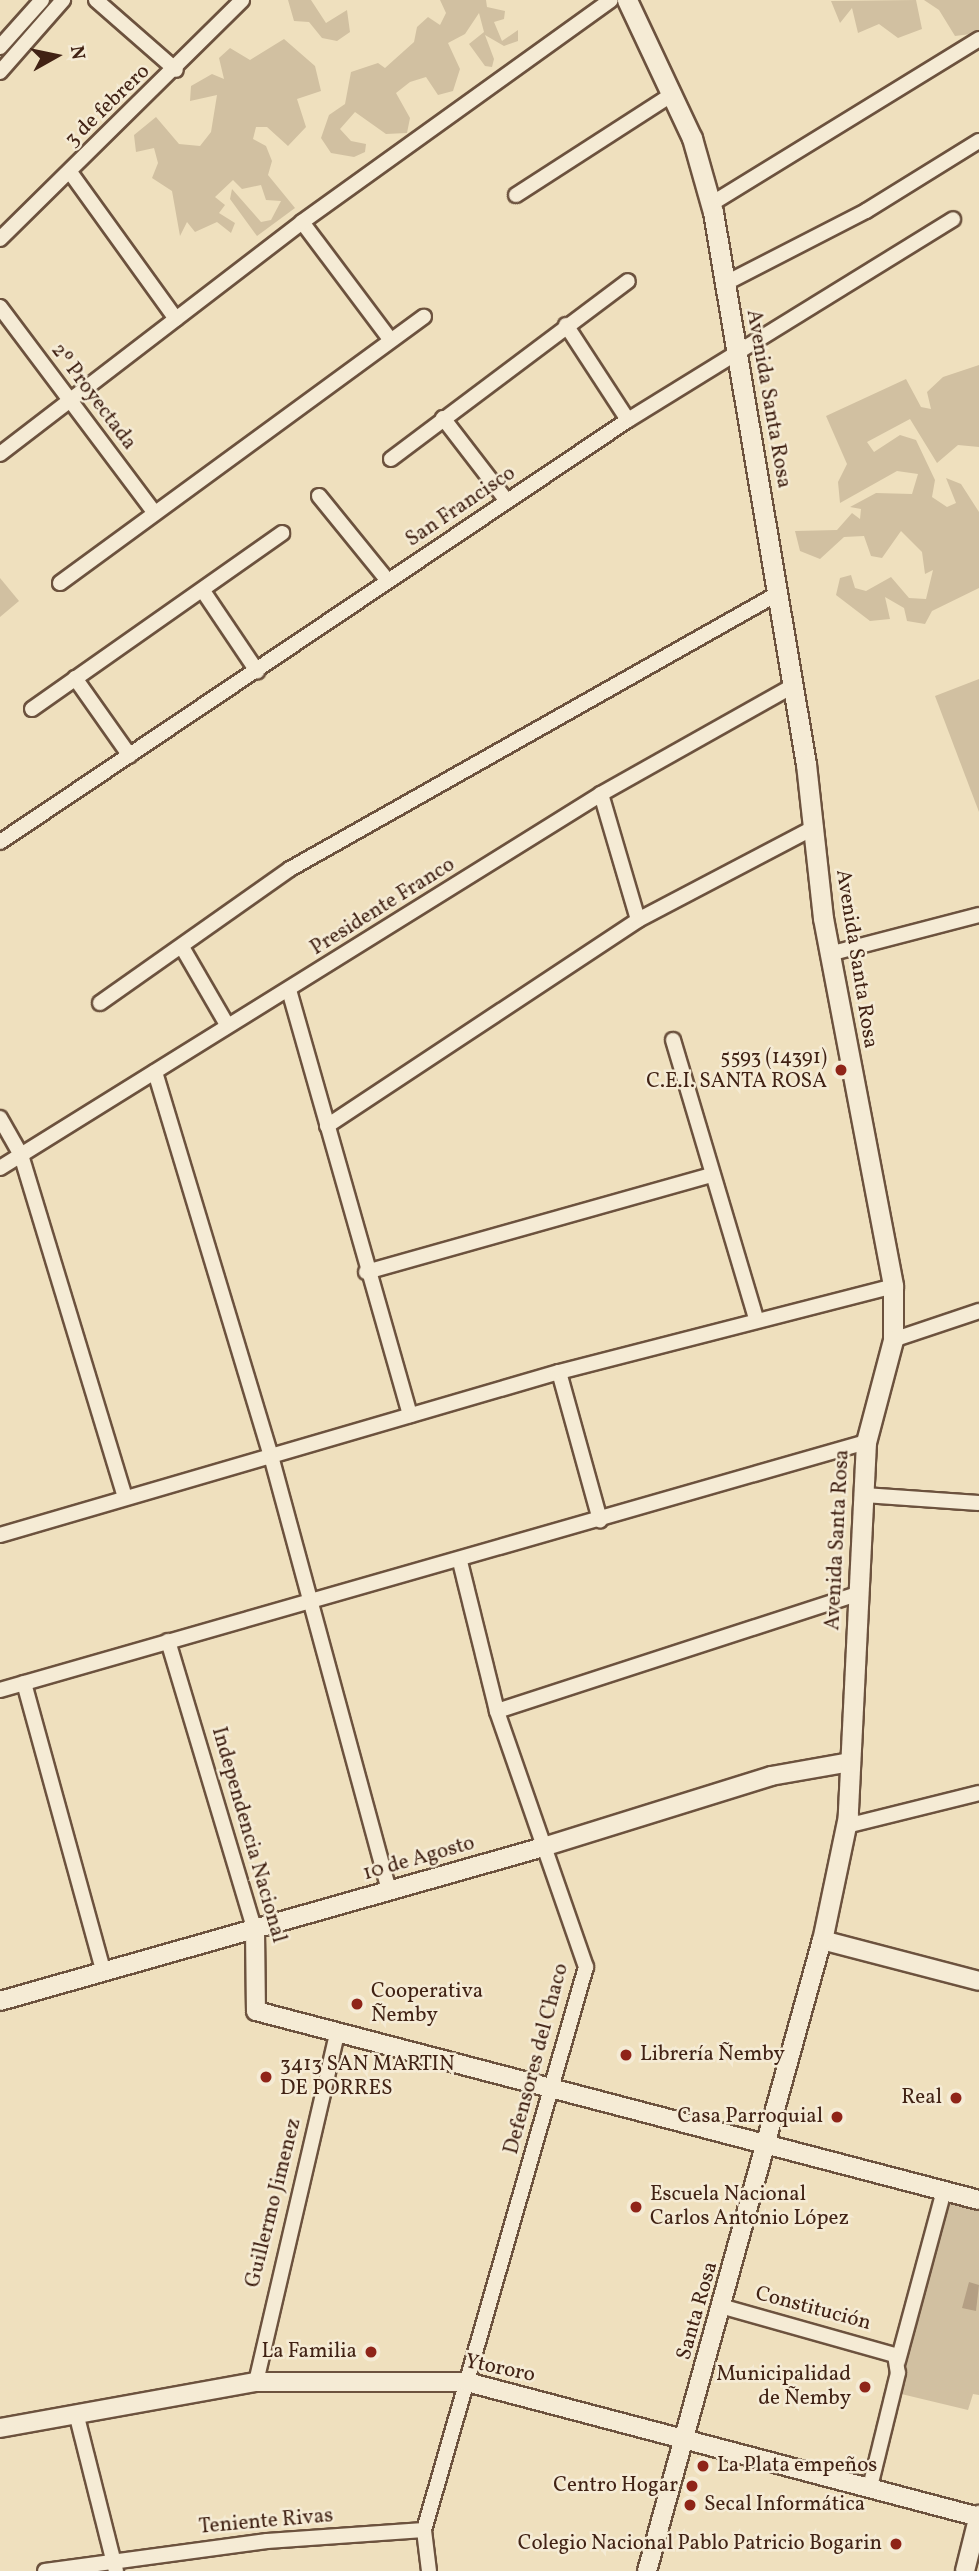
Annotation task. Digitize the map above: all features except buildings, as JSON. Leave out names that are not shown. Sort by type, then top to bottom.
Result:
[{"type":"main road","name":"Avenida Santa Rosa","points":[[627,0],[673,94],[711,204],[815,827],[829,954],[893,1286],[893,1340],[866,1442],[846,1826],[821,1940]]},
{"type":"street","points":[[0,47],[42,0]]},
{"type":"street","points":[[0,72],[63,0]]},
{"type":"street","points":[[96,0],[176,70]]},
{"type":"street","name":"3 de febrero","points":[[0,239],[176,70],[242,0]]},
{"type":"street","points":[[0,454],[302,222],[611,0]]},
{"type":"street","points":[[711,204],[979,39]]},
{"type":"street","points":[[516,195],[673,94]]},
{"type":"street","points":[[724,284],[866,211],[979,141]]},
{"type":"street","points":[[70,172],[176,318]]},
{"type":"street","name":"San Francisco","points":[[0,841],[628,420],[736,350],[953,219]]},
{"type":"street","points":[[302,222],[390,339]]},
{"type":"street","points":[[391,458],[628,281]]},
{"type":"street","name":"2º Proyectada","points":[[0,307],[153,511]]},
{"type":"street","points":[[60,583],[153,511],[424,317]]},
{"type":"street","points":[[566,325],[628,420]]},
{"type":"street","points":[[443,418],[507,501]]},
{"type":"street","points":[[319,496],[388,581]]},
{"type":"street","points":[[32,709],[282,533]]},
{"type":"street","points":[[203,591],[257,671]]},
{"type":"street","points":[[100,1003],[290,869],[776,594]]},
{"type":"street","points":[[75,678],[130,756]]},
{"type":"street","name":"Presidente Franco","points":[[0,1168],[155,1072],[226,1024],[289,990],[601,794],[791,687]]},
{"type":"street","points":[[601,794],[638,920]]},
{"type":"street","points":[[327,1126],[638,920],[815,827]]},
{"type":"street","points":[[829,954],[979,917]]},
{"type":"street","points":[[182,947],[226,1024]]},
{"type":"street","points":[[289,990],[366,1272],[410,1415]]},
{"type":"street","points":[[673,1040],[756,1318]]},
{"type":"street","points":[[155,1072],[271,1456],[389,1891]]},
{"type":"street","points":[[0,1118],[21,1155],[125,1497]]},
{"type":"street","points":[[366,1272],[712,1175]]},
{"type":"street","points":[[0,1535],[410,1415],[756,1318],[893,1286]]},
{"type":"street","points":[[893,1340],[979,1311]]},
{"type":"street","points":[[559,1373],[600,1520]]},
{"type":"street","points":[[0,1690],[168,1641],[312,1604],[866,1442]]},
{"type":"street","points":[[864,1495],[979,1503]]},
{"type":"street","name":"Defensores del Chaco","points":[[429,2571],[424,2530],[553,2092],[586,1967],[540,1848],[497,1711],[460,1560]]},
{"type":"street","points":[[497,1711],[858,1594]]},
{"type":"street","name":"Independencia Nacional","points":[[168,1641],[255,1931],[256,2011],[553,2092],[979,2200]]},
{"type":"street","points":[[24,1683],[104,1973]]},
{"type":"street","name":"10 de Agosto","points":[[0,2001],[255,1931],[540,1848],[771,1776],[850,1762]]},
{"type":"street","points":[[846,1826],[979,1793]]},
{"type":"street","points":[[821,1940],[979,1981]]},
{"type":"street","name":"Santa Rosa","points":[[647,2571],[724,2307],[821,1940]]},
{"type":"street","name":"Guillermo Jimenez","points":[[256,2382],[337,2035]]},
{"type":"street","points":[[870,2487],[894,2356],[944,2190]]},
{"type":"street","name":"Constitución","points":[[724,2307],[894,2356]]},
{"type":"street","name":"Ytororo","points":[[0,2428],[256,2382],[467,2382],[979,2516]]},
{"type":"street","points":[[76,2413],[115,2565]]},
{"type":"street","points":[[965,2571],[979,2516]]},
{"type":"street","name":"Teniente Rivas","points":[[45,2571],[424,2530]]},
{"type":"shaded area","points":[[288,0],[311,0],[326,23],[347,10],[350,32],[337,41],[322,38],[309,22],[294,21]]},
{"type":"shaded area","points":[[440,0],[486,0],[487,7],[505,11],[504,19],[494,22],[502,41],[518,30],[518,41],[504,46],[485,35],[494,59],[492,67],[485,66],[469,44],[484,32],[479,13],[465,34],[448,43],[460,69],[453,91],[438,95],[426,77],[410,82],[396,93],[410,118],[407,133],[386,134],[355,112],[340,129],[351,141],[366,144],[365,152],[354,157],[331,153],[321,138],[329,115],[345,104],[351,72],[378,63],[385,68],[414,42],[417,27],[428,17],[440,25],[446,13]]},
{"type":"shaded area","points":[[916,0],[922,29],[898,38],[879,24],[858,33],[852,8],[840,23],[831,1]]},
{"type":"shaded area","points":[[924,0],[979,0],[979,33],[955,36],[939,10]]},
{"type":"shaded area","points":[[284,39],[315,66],[321,91],[297,99],[306,127],[288,146],[267,127],[256,127],[253,139],[266,146],[272,161],[268,175],[295,208],[257,236],[230,199],[232,189],[261,222],[271,220],[281,201],[266,200],[261,185],[242,189],[233,180],[215,197],[225,205],[219,213],[235,223],[231,233],[217,222],[195,232],[187,222],[180,236],[172,191],[152,178],[158,163],[154,148],[136,152],[134,135],[156,117],[179,144],[200,146],[211,132],[217,95],[190,101],[191,86],[212,74],[224,79],[219,58],[230,48],[250,60]]},
{"type":"shaded area","points":[[979,365],[979,447],[958,445],[937,463],[910,419],[867,442],[874,452],[900,435],[916,440],[935,480],[932,497],[947,507],[956,503],[946,478],[961,484],[979,512],[979,588],[932,611],[925,624],[907,621],[904,608],[885,597],[890,619],[870,621],[836,595],[840,578],[851,575],[855,588],[866,591],[891,577],[909,598],[926,599],[933,570],[925,574],[922,552],[901,531],[882,558],[871,556],[864,536],[844,537],[820,559],[800,551],[795,531],[837,530],[852,513],[860,519],[861,509],[850,507],[876,493],[912,494],[918,474],[897,471],[840,503],[838,482],[847,464],[826,416],[906,379],[921,407],[931,409],[927,392],[943,377]]},
{"type":"shaded area","points":[[0,578],[19,601],[0,617]]},
{"type":"shaded area","points":[[979,679],[979,812],[935,696]]},
{"type":"shaded area","points":[[944,2200],[979,2209],[979,2395],[973,2394],[968,2410],[893,2392]]},
{"type":"shaded area","points":[[969,2282],[979,2285],[976,2311],[962,2308]]},
{"type":"place","name":"5593 (14391) C.E.I. SANTA ROSA","points":[[841,1070]]},
{"type":"place","name":"Cooperativa Ñemby","points":[[357,2004]]},
{"type":"place","name":"Librería Ñemby","points":[[626,2055]]},
{"type":"place","name":"3413 SAN MARTIN DE PORRES","points":[[266,2077]]},
{"type":"place","name":"Real","points":[[956,2098]]},
{"type":"place","name":"Casa Parroquial","points":[[837,2117]]},
{"type":"place","name":"Escuela Nacional Carlos Antonio López","points":[[636,2207]]},
{"type":"place","name":"La Familia","points":[[371,2352]]},
{"type":"place","name":"Municipalidad de Ñemby","points":[[865,2387]]},
{"type":"place","name":"La Plata empeños","points":[[703,2466]]},
{"type":"place","name":"Centro Hogar","points":[[692,2486]]},
{"type":"place","name":"Secal Informática","points":[[690,2505]]},
{"type":"place","name":"Colegio Nacional Pablo Patricio Bogarin","points":[[896,2544]]}]
